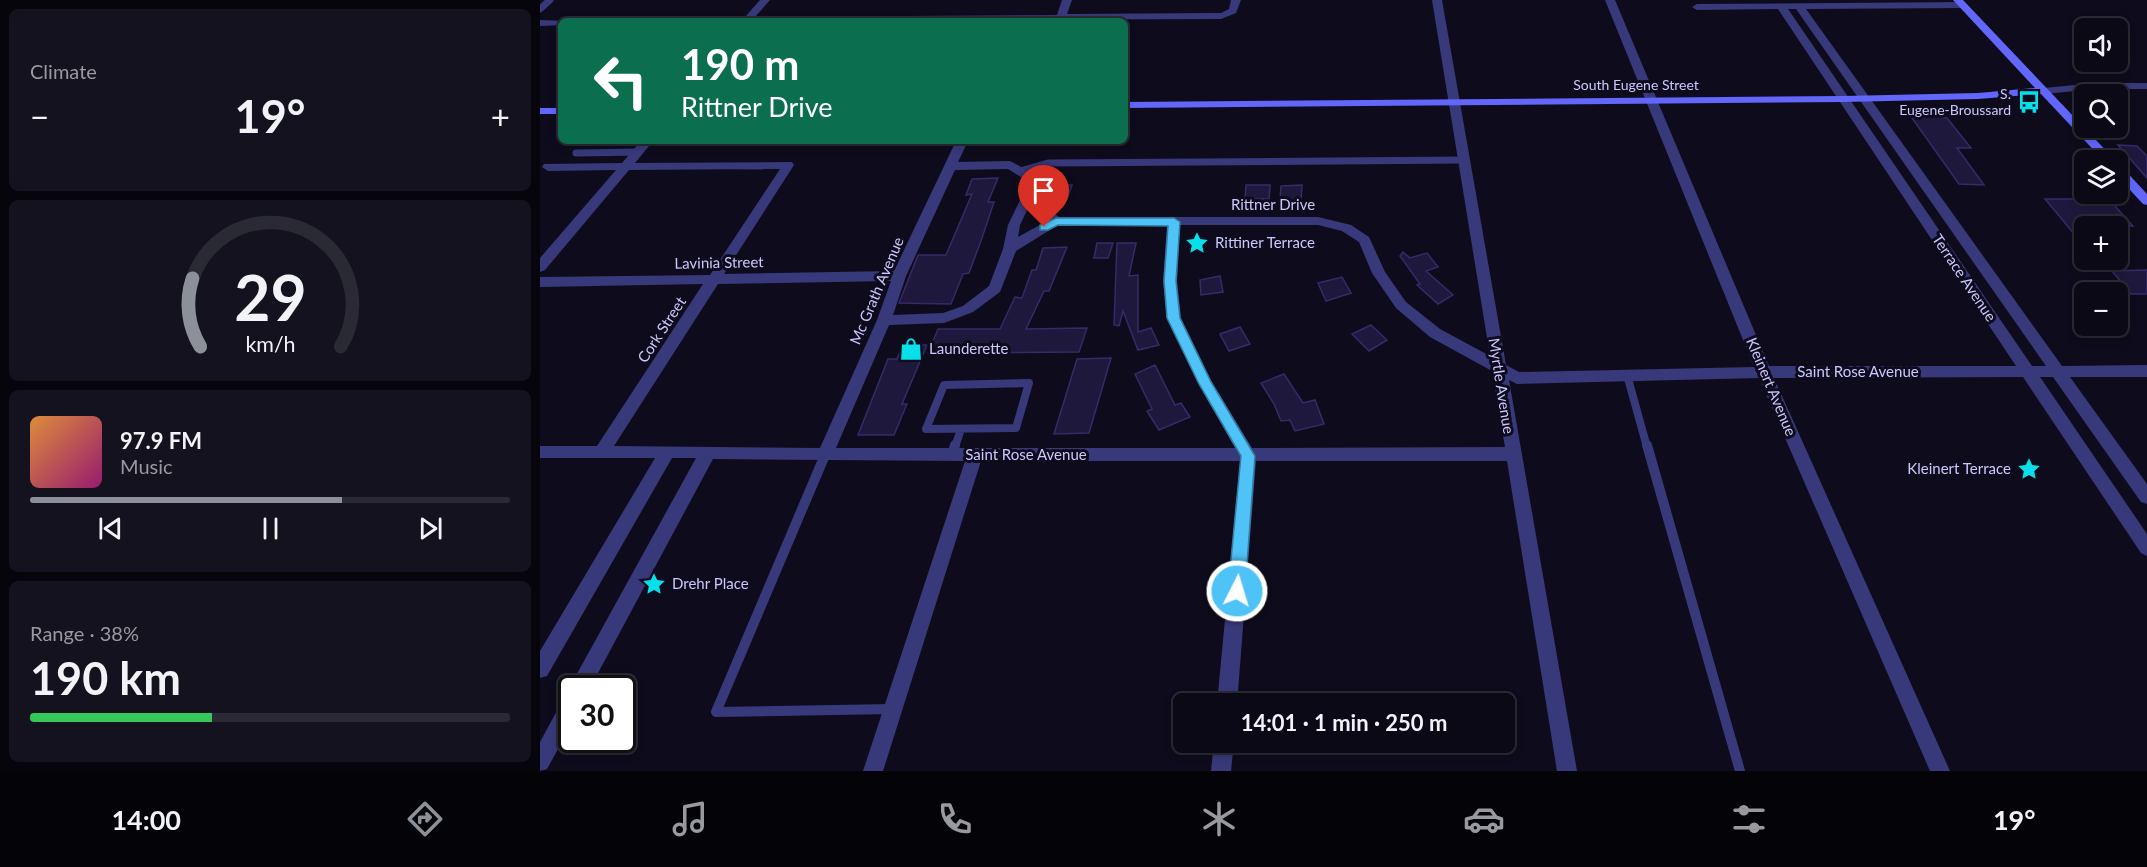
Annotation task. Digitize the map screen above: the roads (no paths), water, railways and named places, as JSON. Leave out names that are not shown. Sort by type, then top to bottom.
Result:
[{"type":"street","points":[[750,18],[765,0]]},
{"type":"street","points":[[1060,17],[1067,0]]},
{"type":"street","points":[[1037,18],[1221,16],[1230,14],[1235,8],[1236,0]]},
{"type":"street","name":"Myrtle Avenue","points":[[1437,0],[1567,771]]},
{"type":"street","name":"Kleinert Avenue","points":[[1610,0],[1653,99],[1764,372],[1940,771]]},
{"type":"street","points":[[1703,5],[1800,8],[1960,2],[2100,150]]},
{"type":"street","name":"Terrace Avenue","points":[[1782,8],[2147,548]]},
{"type":"street","name":"Terrace Avenue","points":[[1800,8],[2147,497]]},
{"type":"street","points":[[540,22],[558,22]]},
{"type":"street","name":"South Eugene Street","points":[[1128,105],[1843,99],[1978,96],[2096,86],[2147,86]]},
{"type":"street","points":[[540,111],[558,111]]},
{"type":"street","points":[[540,267],[645,144]]},
{"type":"street","name":"Mc Grath Avenue","points":[[825,455],[884,320],[899,276],[961,144]]},
{"type":"street","name":"Cork Street","points":[[601,452],[788,165],[628,166]]},
{"type":"street","points":[[884,320],[944,318],[968,309],[995,289],[1010,249],[1014,225],[1028,196],[1027,175],[1010,165],[951,166]]},
{"type":"street","points":[[548,167],[628,166]]},
{"type":"street","points":[[2128,181],[2147,201]]},
{"type":"street","points":[[1028,196],[1039,209],[1056,221]]},
{"type":"street","name":"Rittner Drive","points":[[1010,249],[1056,221],[1318,221],[1346,228],[1364,240],[1379,273],[1401,305],[1435,333],[1498,370]]},
{"type":"street","points":[[1174,222],[1170,281],[1174,318],[1206,384],[1248,456],[1228,693]]},
{"type":"street","name":"Lavinia Street","points":[[540,282],[899,276]]},
{"type":"street","name":"Saint Rose Avenue","points":[[1498,370],[1517,378],[1764,372],[2147,371]]},
{"type":"street","name":"Saint Rose Avenue","points":[[540,452],[1248,456],[1513,454]]},
{"type":"street","points":[[540,669],[667,452]]},
{"type":"street","points":[[587,675],[708,452]]},
{"type":"street","points":[[873,771],[975,455]]},
{"type":"street","points":[[540,762],[558,729]]},
{"type":"street","points":[[1221,771],[1223,753]]},
{"type":"lane","points":[[540,2],[549,1]]},
{"type":"lane","points":[[540,9],[549,1]]},
{"type":"lane","points":[[576,153],[639,152]]},
{"type":"lane","points":[[1020,171],[1048,163],[1464,160]]},
{"type":"lane","points":[[1627,375],[1740,771]]},
{"type":"lane","points":[[1029,383],[1016,428],[961,429],[926,429],[944,385],[1029,383]]},
{"type":"lane","points":[[952,455],[961,429]]},
{"type":"lane","points":[[825,455],[716,712],[893,709]]},
{"type":"place","name":"S. Eugene-Broussard","points":[[2029,102]]},
{"type":"place","name":"Rittiner Terrace","points":[[1197,243]]},
{"type":"place","name":"Launderette","points":[[911,349]]},
{"type":"place","name":"Kleinert Terrace","points":[[2029,469]]},
{"type":"place","name":"Drehr Place","points":[[654,584]]}]
